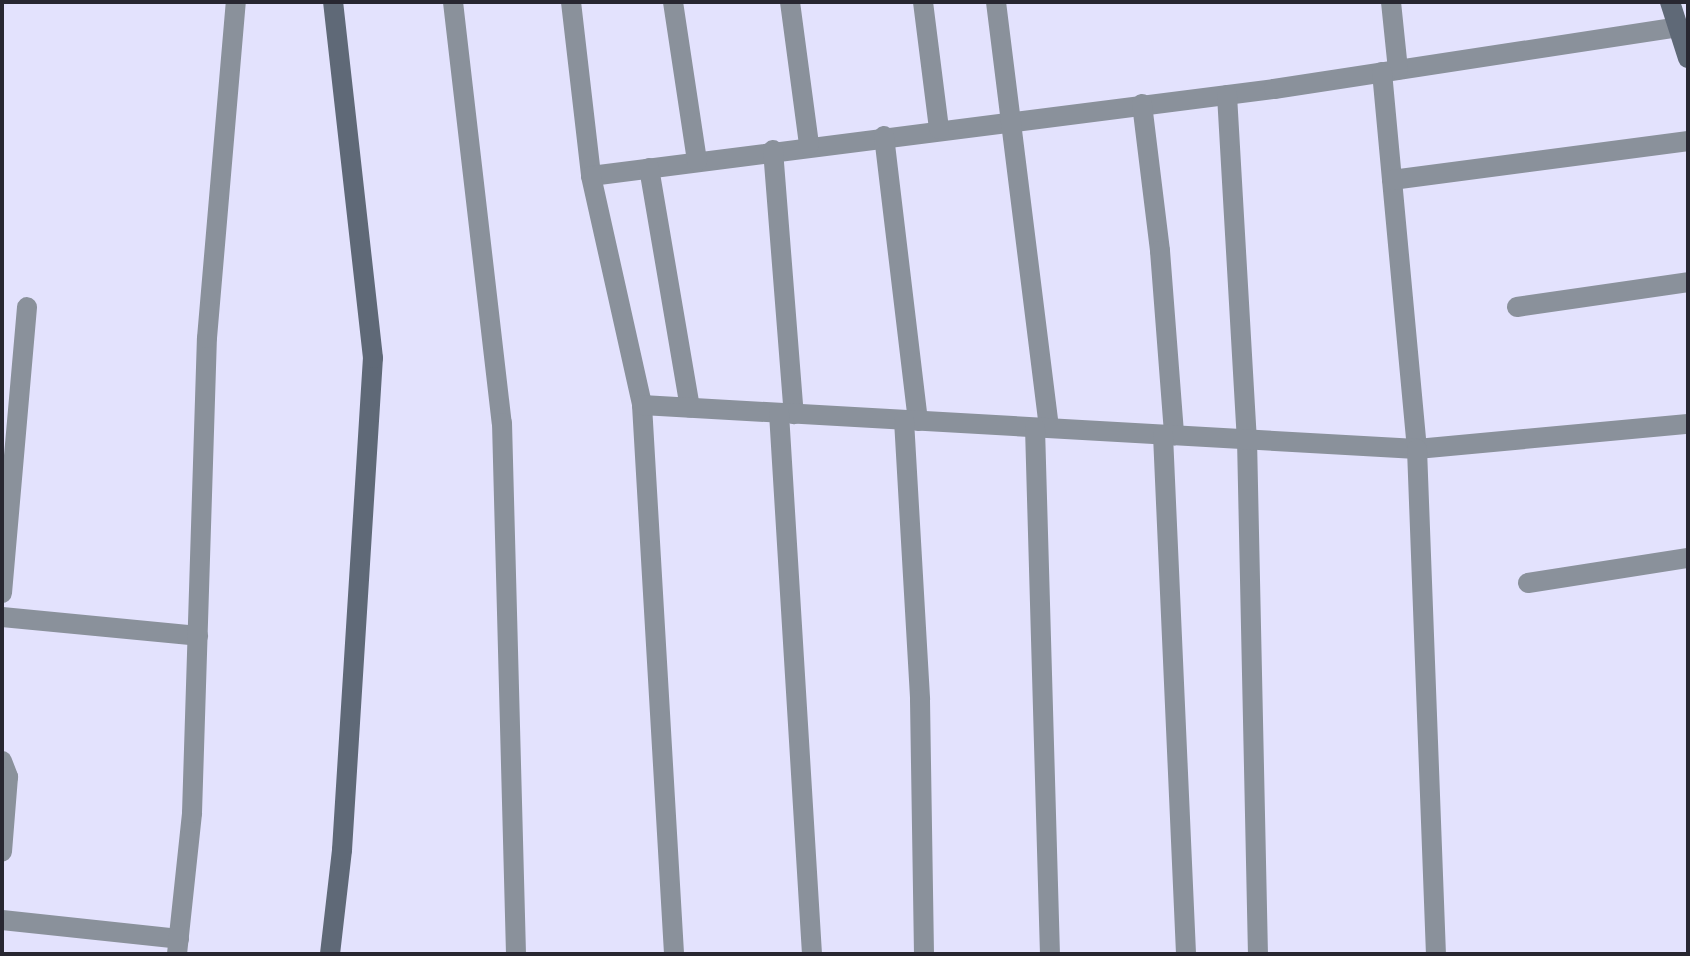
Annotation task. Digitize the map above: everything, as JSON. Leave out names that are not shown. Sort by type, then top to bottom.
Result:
[{"type":"street","points":[[2,920],[178,946],[192,813],[207,338],[236,2]]},
{"type":"street","points":[[330,954],[342,850],[373,358],[333,2]]},
{"type":"street","points":[[453,2],[502,423],[516,954]]},
{"type":"street","points":[[571,2],[591,176],[642,405],[674,954]]},
{"type":"street","points":[[673,2],[697,161]]},
{"type":"street","points":[[790,2],[809,145]]},
{"type":"street","points":[[923,2],[939,129]]},
{"type":"street","points":[[996,2],[1042,428],[1050,954]]},
{"type":"street","points":[[1391,2],[1392,180],[1417,449],[1436,954]]},
{"type":"street","points":[[591,176],[809,145],[1227,95],[1390,71],[1684,43],[1670,2]]},
{"type":"street","points":[[1227,95],[1247,439],[1258,954]]},
{"type":"street","points":[[1142,104],[1160,251],[1186,954]]},
{"type":"street","points":[[884,136],[911,420],[924,954]]},
{"type":"street","points":[[1392,180],[1688,141]]},
{"type":"street","points":[[773,150],[812,954]]},
{"type":"street","points":[[649,168],[690,408]]},
{"type":"street","points":[[1517,307],[1688,282]]},
{"type":"street","points":[[2,593],[27,307]]},
{"type":"street","points":[[642,405],[1417,449],[1688,424]]},
{"type":"street","points":[[1528,583],[1688,558]]},
{"type":"street","points":[[2,617],[198,636]]},
{"type":"street","points":[[2,761],[8,777],[2,852]]}]
